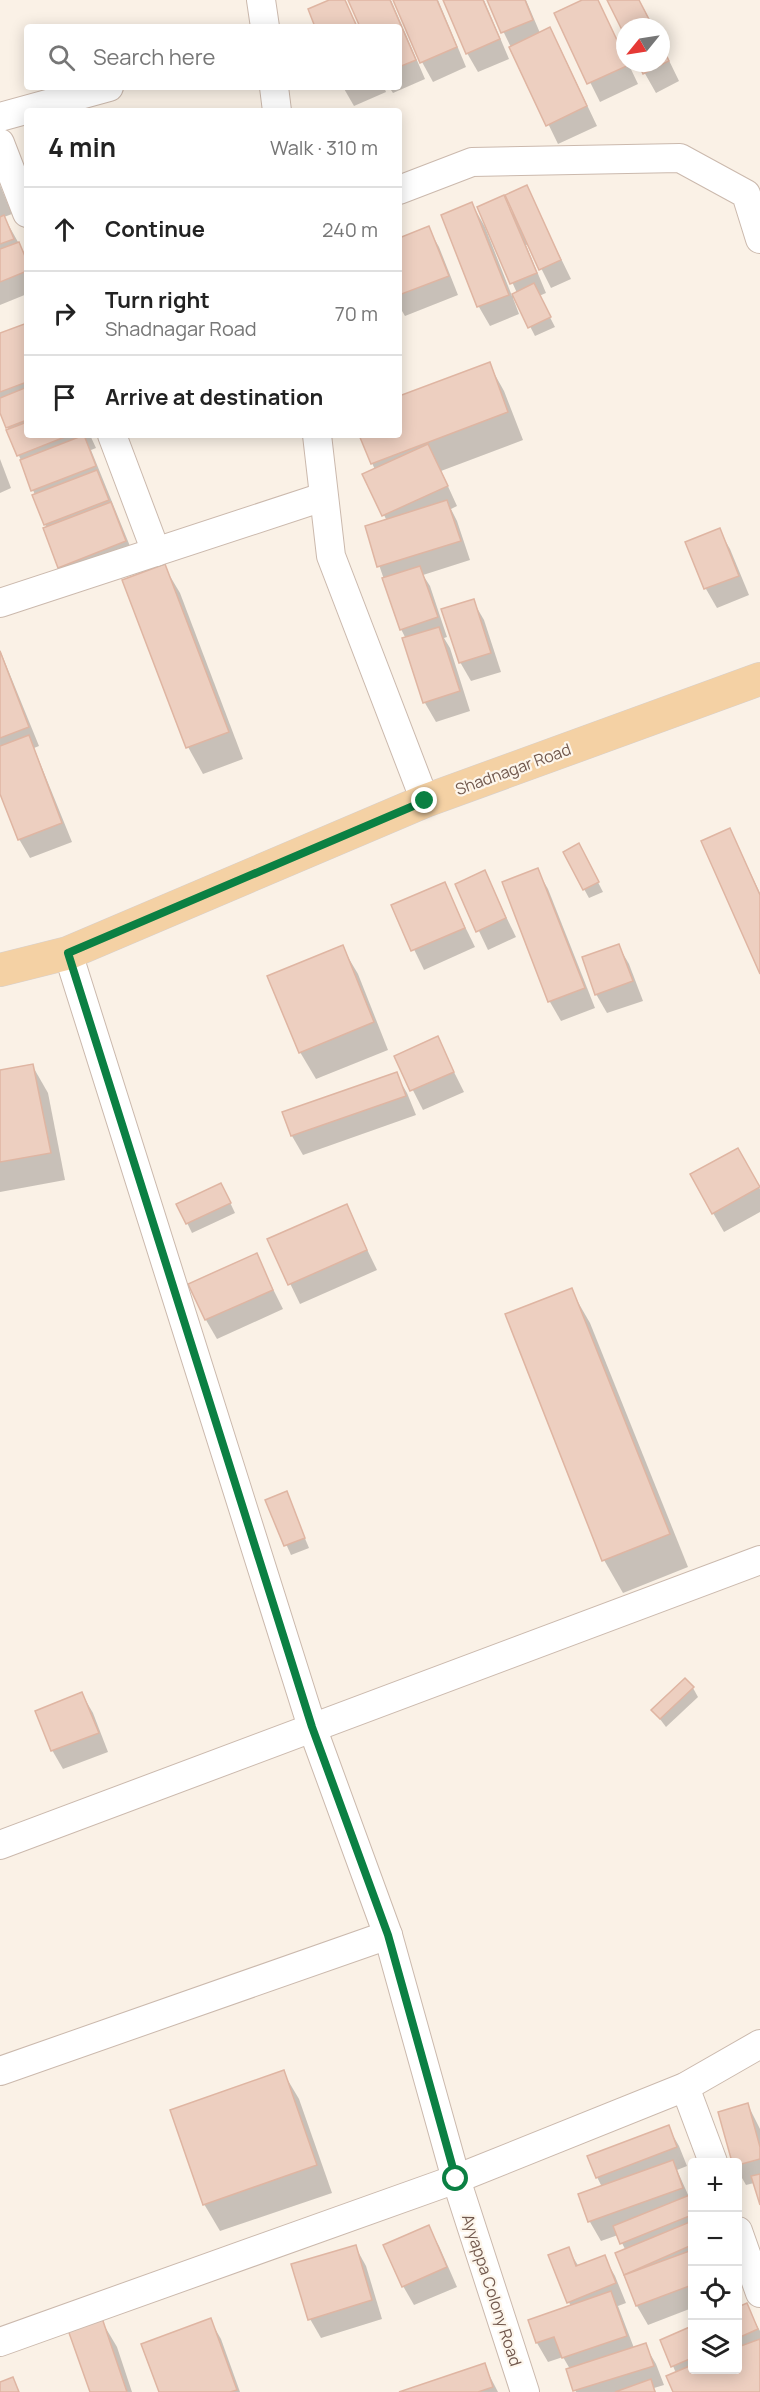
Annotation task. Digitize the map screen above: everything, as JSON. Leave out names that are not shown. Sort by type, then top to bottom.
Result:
[{"type":"main road","name":"Shadnagar Road","points":[[0,970],[68,953],[425,801],[760,679]]},
{"type":"street","points":[[261,0],[265,24]]},
{"type":"street","points":[[33,108],[98,90]]},
{"type":"street","points":[[274,90],[277,108]]},
{"type":"street","points":[[0,117],[24,110]]},
{"type":"street","points":[[0,143],[24,205]]},
{"type":"street","points":[[402,189],[472,162],[680,158],[746,194],[760,239]]},
{"type":"street","points":[[113,438],[156,552]]},
{"type":"street","points":[[317,438],[331,556],[425,801]]},
{"type":"street","points":[[0,603],[323,496]]},
{"type":"street","name":"Ayyappa Colony Road","points":[[68,953],[312,1727],[388,1935],[456,2179],[525,2392]]},
{"type":"street","points":[[0,1845],[760,1560]]},
{"type":"street","points":[[0,2071],[388,1935]]},
{"type":"street","points":[[0,2342],[456,2179],[685,2087],[760,2044]]},
{"type":"street","points":[[685,2087],[711,2158]]},
{"type":"street","points":[[742,2242],[760,2293]]},
{"type":"building","points":[[329,0],[345,0],[356,24],[314,24],[308,9]]},
{"type":"building","points":[[348,0],[390,0],[400,24],[359,24]]},
{"type":"building","points":[[393,0],[437,0],[457,47],[420,63]]},
{"type":"building","points":[[443,0],[483,0],[500,39],[466,54]]},
{"type":"building","points":[[487,0],[525,0],[533,20],[501,33]]},
{"type":"building","points":[[582,0],[598,0],[616,38],[616,71],[587,84],[554,13]]},
{"type":"building","points":[[607,0],[639,0],[648,18],[616,18]]},
{"type":"building","points":[[550,27],[587,106],[546,126],[509,47]]},
{"type":"building","points":[[402,28],[416,60],[402,66]]},
{"type":"building","points":[[527,185],[561,260],[539,270],[505,195]]},
{"type":"building","points":[[504,195],[537,273],[510,284],[477,207]]},
{"type":"building","points":[[472,202],[509,295],[477,307],[441,215]]},
{"type":"building","points":[[4,215],[14,239],[0,244],[0,217]]},
{"type":"building","points":[[429,226],[449,276],[402,294],[402,237]]},
{"type":"building","points":[[19,242],[24,254],[24,272],[0,282],[0,249]]},
{"type":"building","points":[[534,283],[551,317],[528,328],[512,294]]},
{"type":"building","points":[[24,324],[24,383],[0,392],[0,333]]},
{"type":"building","points":[[490,362],[508,412],[371,464],[360,438],[402,438],[402,395]]},
{"type":"building","points":[[24,388],[24,421],[6,428],[0,413],[0,398]]},
{"type":"building","points":[[24,423],[24,438],[62,438],[17,456],[6,430]]},
{"type":"building","points":[[76,438],[85,438],[96,466],[31,491],[20,460]]},
{"type":"building","points":[[428,444],[448,486],[382,516],[362,474]]},
{"type":"building","points":[[97,470],[109,500],[44,525],[32,495]]},
{"type":"building","points":[[447,500],[461,541],[377,567],[365,526]]},
{"type":"building","points":[[111,502],[126,541],[58,568],[43,528]]},
{"type":"building","points":[[720,528],[739,576],[704,589],[685,542]]},
{"type":"building","points":[[165,564],[229,732],[186,748],[122,580]]},
{"type":"building","points":[[420,566],[438,617],[400,630],[382,578]]},
{"type":"building","points":[[474,599],[491,653],[459,663],[441,609]]},
{"type":"building","points":[[439,627],[460,691],[423,703],[402,638]]},
{"type":"building","points":[[0,651],[29,727],[0,738]]},
{"type":"building","points":[[29,735],[62,823],[18,840],[0,794],[0,746]]},
{"type":"building","points":[[730,828],[760,895],[760,974],[701,841]]},
{"type":"building","points":[[579,843],[599,882],[583,890],[563,852]]},
{"type":"building","points":[[538,868],[585,988],[548,1002],[502,882]]},
{"type":"building","points":[[485,870],[506,918],[476,932],[455,884]]},
{"type":"building","points":[[445,882],[465,928],[411,951],[391,905]]},
{"type":"building","points":[[619,944],[633,981],[595,995],[582,957]]},
{"type":"building","points":[[343,945],[374,1022],[299,1053],[267,976]]},
{"type":"building","points":[[438,1036],[454,1072],[410,1091],[394,1056]]},
{"type":"building","points":[[33,1064],[51,1153],[0,1162],[0,1070]]},
{"type":"building","points":[[397,1072],[406,1096],[291,1136],[282,1112]]},
{"type":"building","points":[[738,1148],[760,1187],[712,1214],[690,1174]]},
{"type":"building","points":[[221,1183],[231,1203],[186,1224],[176,1204]]},
{"type":"building","points":[[347,1204],[367,1250],[288,1285],[267,1239]]},
{"type":"building","points":[[257,1253],[273,1290],[205,1320],[188,1284]]},
{"type":"building","points":[[572,1288],[670,1534],[602,1561],[505,1314]]},
{"type":"building","points":[[287,1491],[305,1538],[284,1546],[265,1500]]},
{"type":"building","points":[[685,1678],[694,1687],[660,1719],[651,1710]]},
{"type":"building","points":[[82,1692],[99,1733],[51,1751],[35,1711]]},
{"type":"building","points":[[284,2070],[317,2165],[203,2205],[170,2110]]},
{"type":"building","points":[[748,2103],[760,2147],[760,2159],[742,2164],[742,2158],[731,2158],[718,2112]]},
{"type":"building","points":[[669,2125],[677,2147],[596,2178],[587,2156]]},
{"type":"building","points":[[673,2160],[683,2188],[588,2222],[578,2194]]},
{"type":"building","points":[[760,2174],[760,2205],[751,2176]]},
{"type":"building","points":[[688,2196],[688,2217],[620,2244],[613,2226]]},
{"type":"building","points":[[688,2223],[688,2247],[624,2275],[615,2253]]},
{"type":"building","points":[[429,2225],[447,2267],[402,2287],[383,2245]]},
{"type":"building","points":[[356,2245],[372,2300],[308,2320],[291,2264]]},
{"type":"building","points":[[569,2247],[576,2266],[605,2255],[616,2283],[567,2303],[548,2255]]},
{"type":"building","points":[[688,2251],[688,2286],[636,2306],[624,2275]]},
{"type":"building","points":[[611,2291],[627,2336],[562,2358],[554,2337],[536,2343],[528,2320]]},
{"type":"building","points":[[747,2303],[758,2329],[742,2336],[742,2320],[742,2305]]},
{"type":"building","points":[[102,2318],[127,2392],[90,2392],[68,2330]]},
{"type":"building","points":[[211,2318],[237,2390],[230,2392],[159,2392],[141,2344]]},
{"type":"building","points":[[688,2328],[688,2360],[671,2367],[660,2340]]},
{"type":"building","points":[[760,2339],[760,2392],[673,2392],[666,2376],[688,2367],[688,2374],[742,2374],[742,2346]]},
{"type":"building","points":[[646,2343],[654,2366],[573,2391],[566,2369]]},
{"type":"building","points":[[485,2363],[493,2387],[478,2392],[399,2392]]},
{"type":"building","points":[[13,2377],[19,2392],[0,2392],[0,2382]]},
{"type":"building","points":[[651,2379],[655,2392],[615,2392]]},
{"type":"route","points":[[425,801],[68,953],[312,1727],[388,1935],[456,2179]]}]
